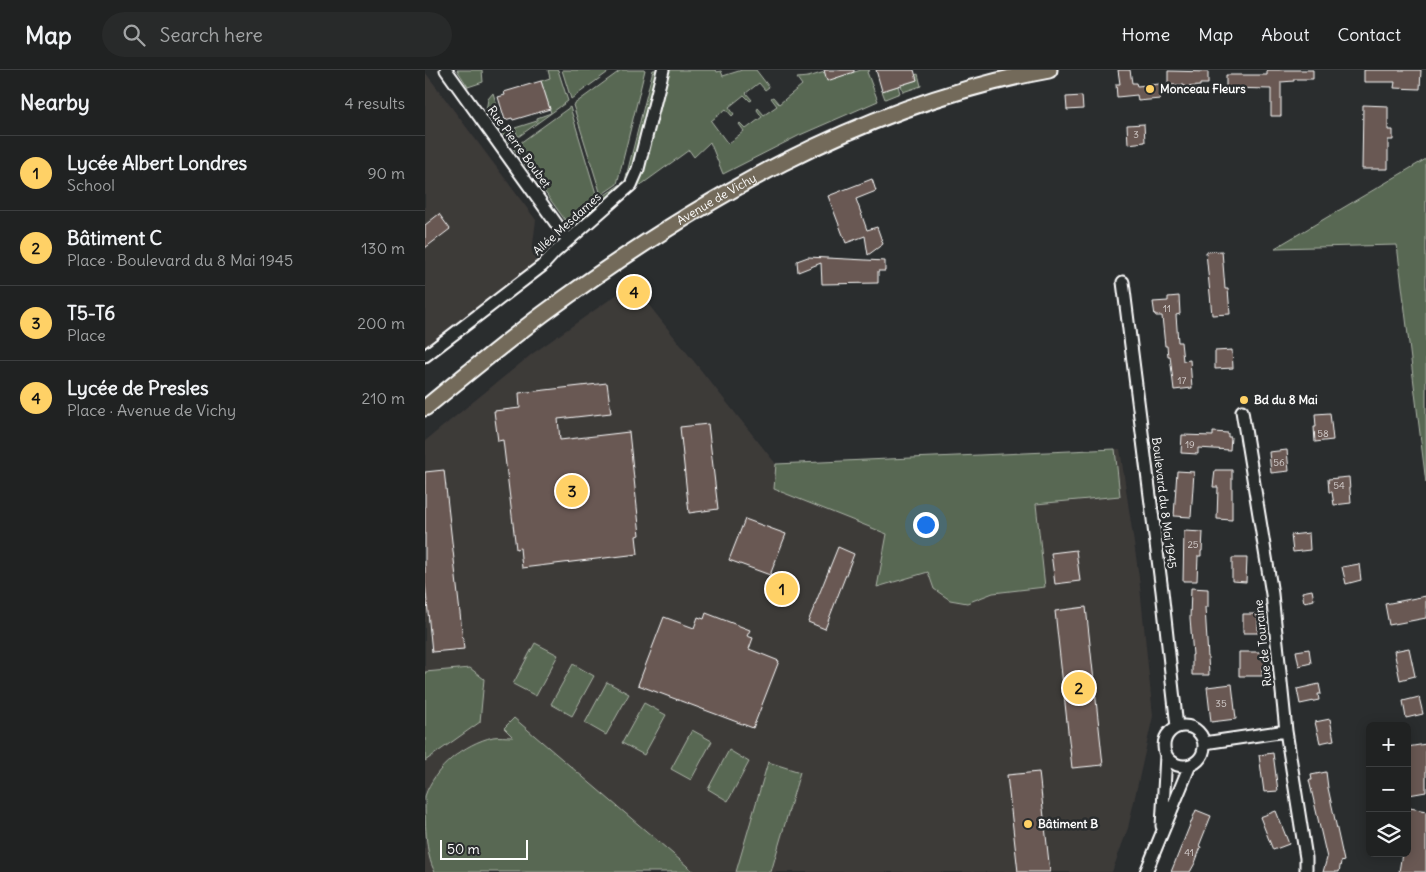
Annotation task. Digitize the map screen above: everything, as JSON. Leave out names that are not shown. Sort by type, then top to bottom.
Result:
[{"type":"main road","name":"Avenue de Vichy","points":[[425,408],[543,314],[621,259],[721,196],[797,155],[859,126],[921,103],[979,85],[1049,70]]},
{"type":"street","name":"Rue Pierre Boubet","points":[[446,70],[568,240]]},
{"type":"street","name":"Allée Mesdames","points":[[425,356],[542,266],[568,240],[631,185],[638,169],[663,70]]},
{"type":"street","name":"Boulevard du 8 Mai 1945","points":[[1123,282],[1161,582],[1177,727]]},
{"type":"street","name":"Rue de Touraine","points":[[1241,411],[1272,594],[1286,731],[1306,858],[1306,872]]},
{"type":"street","points":[[1146,872],[1161,836],[1190,765],[1201,756],[1203,750],[1202,738],[1195,729],[1183,726],[1177,727],[1171,730],[1164,742],[1166,755],[1161,836]]},
{"type":"street","points":[[1203,743],[1286,731]]},
{"type":"street","points":[[1166,755],[1174,763],[1190,765]]},
{"type":"shaded area","points":[[425,72],[536,220],[532,252],[542,266],[425,356]]},
{"type":"shaded area","points":[[632,284],[776,464],[1120,449],[1139,577],[1153,716],[1128,828],[1112,872],[425,872],[425,441],[532,354]]},
{"type":"green space","points":[[457,70],[482,70],[483,82],[468,87]]},
{"type":"green space","points":[[548,70],[558,70],[568,101],[518,137],[515,128],[537,121],[537,118],[551,113],[541,81],[550,78]]},
{"type":"green space","points":[[562,70],[611,70],[571,99]]},
{"type":"green space","points":[[621,70],[645,70],[617,184],[601,195],[573,105]]},
{"type":"green space","points":[[653,70],[657,70],[632,170],[622,186],[604,202],[602,197],[625,181]]},
{"type":"green space","points":[[669,70],[716,70],[717,72],[721,71],[723,76],[742,70],[756,70],[769,87],[765,90],[759,83],[746,93],[752,100],[750,101],[744,95],[729,107],[734,114],[732,116],[726,109],[711,121],[728,144],[744,131],[740,123],[746,129],[762,117],[757,110],[758,108],[764,115],[777,106],[771,98],[773,97],[779,104],[802,85],[797,78],[825,72],[828,80],[861,70],[870,70],[867,72],[878,101],[800,135],[723,174],[710,142],[694,157],[689,150],[638,187]]},
{"type":"green space","points":[[918,74],[921,86],[903,92],[901,85],[917,80],[915,75]]},
{"type":"green space","points":[[898,86],[900,93],[885,99],[882,91]]},
{"type":"green space","points":[[493,93],[505,131],[510,129],[513,140],[509,143],[486,111],[488,99]]},
{"type":"green space","points":[[570,107],[597,197],[565,220],[513,148]]},
{"type":"green space","points":[[1426,159],[1426,483],[1397,245],[1275,248]]},
{"type":"green space","points":[[598,200],[600,205],[572,229],[567,223]]},
{"type":"green space","points":[[1115,449],[1120,496],[1036,504],[1045,587],[993,593],[967,603],[950,600],[934,589],[928,572],[877,587],[887,534],[774,489],[776,464]]},
{"type":"green space","points":[[535,643],[558,655],[536,696],[513,684]]},
{"type":"green space","points":[[573,664],[594,676],[572,716],[551,704]]},
{"type":"green space","points":[[470,668],[484,679],[480,722],[425,761],[425,672]]},
{"type":"green space","points":[[607,682],[629,694],[606,735],[585,723]]},
{"type":"green space","points":[[644,703],[666,715],[644,755],[622,743]]},
{"type":"green space","points":[[514,718],[694,872],[435,872],[427,846],[425,796],[430,785],[443,766],[461,751],[482,740],[493,737],[513,737],[504,728]]},
{"type":"green space","points":[[692,730],[712,741],[691,780],[671,769]]},
{"type":"green space","points":[[729,750],[749,762],[728,801],[708,789]]},
{"type":"green space","points":[[768,762],[800,772],[771,872],[736,872]]},
{"type":"building","points":[[824,70],[854,70],[854,72],[827,81]]},
{"type":"building","points":[[876,70],[914,70],[917,80],[882,91]]},
{"type":"building","points":[[1118,70],[1130,70],[1132,83],[1136,83],[1137,86],[1160,84],[1160,99],[1138,101],[1137,95],[1117,97],[1116,84],[1120,84]]},
{"type":"building","points":[[1267,70],[1313,70],[1313,79],[1294,79],[1294,81],[1281,82],[1281,116],[1271,116],[1271,89],[1226,88],[1226,75],[1267,75]]},
{"type":"building","points":[[1364,70],[1421,70],[1420,89],[1394,88],[1395,82],[1364,82]]},
{"type":"building","points":[[1168,71],[1208,72],[1208,84],[1184,87],[1184,85],[1168,85]]},
{"type":"building","points":[[541,81],[550,109],[513,120],[512,118],[505,120],[498,97],[505,95],[504,92]]},
{"type":"building","points":[[1082,96],[1083,109],[1067,110],[1066,97]]},
{"type":"building","points":[[1363,105],[1388,106],[1388,130],[1393,130],[1393,140],[1388,140],[1388,169],[1362,169]]},
{"type":"building","points":[[1144,124],[1145,142],[1128,144],[1127,125]]},
{"type":"building","points":[[872,179],[876,191],[856,199],[867,230],[877,227],[883,244],[868,255],[865,236],[846,243],[828,196]]},
{"type":"building","points":[[439,214],[450,229],[425,248],[425,225]]},
{"type":"building","points":[[1222,251],[1225,289],[1228,289],[1230,314],[1212,315],[1206,252]]},
{"type":"building","points":[[808,257],[885,261],[885,271],[878,271],[878,283],[822,284],[821,263],[798,272],[797,261]]},
{"type":"building","points":[[1179,296],[1180,314],[1176,315],[1178,342],[1181,342],[1183,361],[1190,360],[1192,388],[1174,390],[1170,356],[1168,356],[1167,346],[1165,346],[1162,316],[1155,316],[1153,302],[1168,301],[1168,297]]},
{"type":"building","points":[[1232,350],[1233,368],[1215,369],[1215,351]]},
{"type":"building","points":[[607,383],[611,413],[558,419],[560,440],[629,432],[640,535],[636,536],[638,554],[522,568],[520,548],[516,549],[503,440],[498,441],[494,411],[520,408],[519,393]]},
{"type":"building","points":[[1330,413],[1333,440],[1315,442],[1315,414]]},
{"type":"building","points":[[708,424],[718,509],[689,513],[680,427]]},
{"type":"building","points":[[1213,432],[1228,433],[1228,437],[1231,437],[1230,450],[1198,448],[1198,454],[1181,453],[1182,435],[1213,436]]},
{"type":"building","points":[[1287,450],[1289,471],[1271,473],[1269,452]]},
{"type":"building","points":[[444,470],[464,649],[432,652],[425,582],[425,472]]},
{"type":"building","points":[[1215,470],[1232,470],[1232,520],[1217,519],[1218,487],[1213,487]]},
{"type":"building","points":[[1177,471],[1194,472],[1191,517],[1174,516]]},
{"type":"building","points":[[1349,477],[1351,503],[1334,505],[1332,492],[1329,492],[1328,479]]},
{"type":"building","points":[[745,519],[786,534],[770,575],[729,560]]},
{"type":"building","points":[[1184,531],[1203,532],[1201,556],[1198,556],[1197,581],[1183,581]]},
{"type":"building","points":[[1309,533],[1310,550],[1293,552],[1291,535]]},
{"type":"building","points":[[838,547],[854,554],[825,629],[808,622]]},
{"type":"building","points":[[1076,550],[1080,581],[1055,584],[1051,553]]},
{"type":"building","points":[[1232,558],[1247,558],[1246,582],[1232,581]]},
{"type":"building","points":[[1359,564],[1361,580],[1346,584],[1342,567]]},
{"type":"building","points":[[1191,588],[1208,589],[1208,607],[1205,607],[1209,675],[1192,675]]},
{"type":"building","points":[[1312,590],[1314,600],[1304,602],[1302,592]]},
{"type":"building","points":[[1426,596],[1426,618],[1389,625],[1385,604]]},
{"type":"building","points":[[1086,607],[1103,765],[1072,768],[1055,611]]},
{"type":"building","points":[[706,613],[750,630],[747,636],[753,638],[749,649],[779,661],[753,728],[638,685],[664,617],[694,628],[698,617],[704,619]]},
{"type":"building","points":[[1243,614],[1258,614],[1258,633],[1243,633]]},
{"type":"building","points":[[1409,648],[1415,676],[1400,680],[1394,651]]},
{"type":"building","points":[[1309,649],[1311,663],[1299,666],[1296,651]]},
{"type":"building","points":[[1239,652],[1263,652],[1262,659],[1269,659],[1269,668],[1262,668],[1262,676],[1239,676]]},
{"type":"building","points":[[1232,684],[1236,719],[1211,722],[1207,687]]},
{"type":"building","points":[[1319,684],[1321,694],[1318,694],[1319,700],[1300,704],[1297,689]]},
{"type":"building","points":[[1419,697],[1423,714],[1406,718],[1403,701]]},
{"type":"building","points":[[1330,719],[1334,740],[1320,743],[1315,722]]},
{"type":"building","points":[[1426,744],[1426,792],[1411,795],[1411,767],[1411,746]]},
{"type":"building","points":[[1273,753],[1278,791],[1264,792],[1259,755]]},
{"type":"building","name":"Bâtiment B","points":[[1039,772],[1050,872],[1018,872],[1007,775]]},
{"type":"building","points":[[1326,772],[1344,861],[1341,862],[1339,872],[1323,872],[1327,858],[1309,780],[1312,780],[1311,775]]},
{"type":"building","points":[[1411,808],[1426,811],[1426,872],[1399,872],[1401,857],[1411,857]]},
{"type":"building","points":[[1196,810],[1211,816],[1199,846],[1201,847],[1195,863],[1190,872],[1171,872]]},
{"type":"building","points":[[1276,811],[1289,844],[1273,850],[1260,817]]},
{"type":"place","name":"Monceau Fleurs","points":[[1150,89]]},
{"type":"place","name":"Lycée de Presles","points":[[634,292]]},
{"type":"place","name":"Bd du 8 Mai","points":[[1244,400]]},
{"type":"place","name":"T5-T6","points":[[572,491]]},
{"type":"place","name":"Lycée Albert Londres","points":[[782,589]]},
{"type":"place","name":"Bâtiment C","points":[[1079,688]]},
{"type":"place","name":"Bâtiment B","points":[[1028,824]]}]
